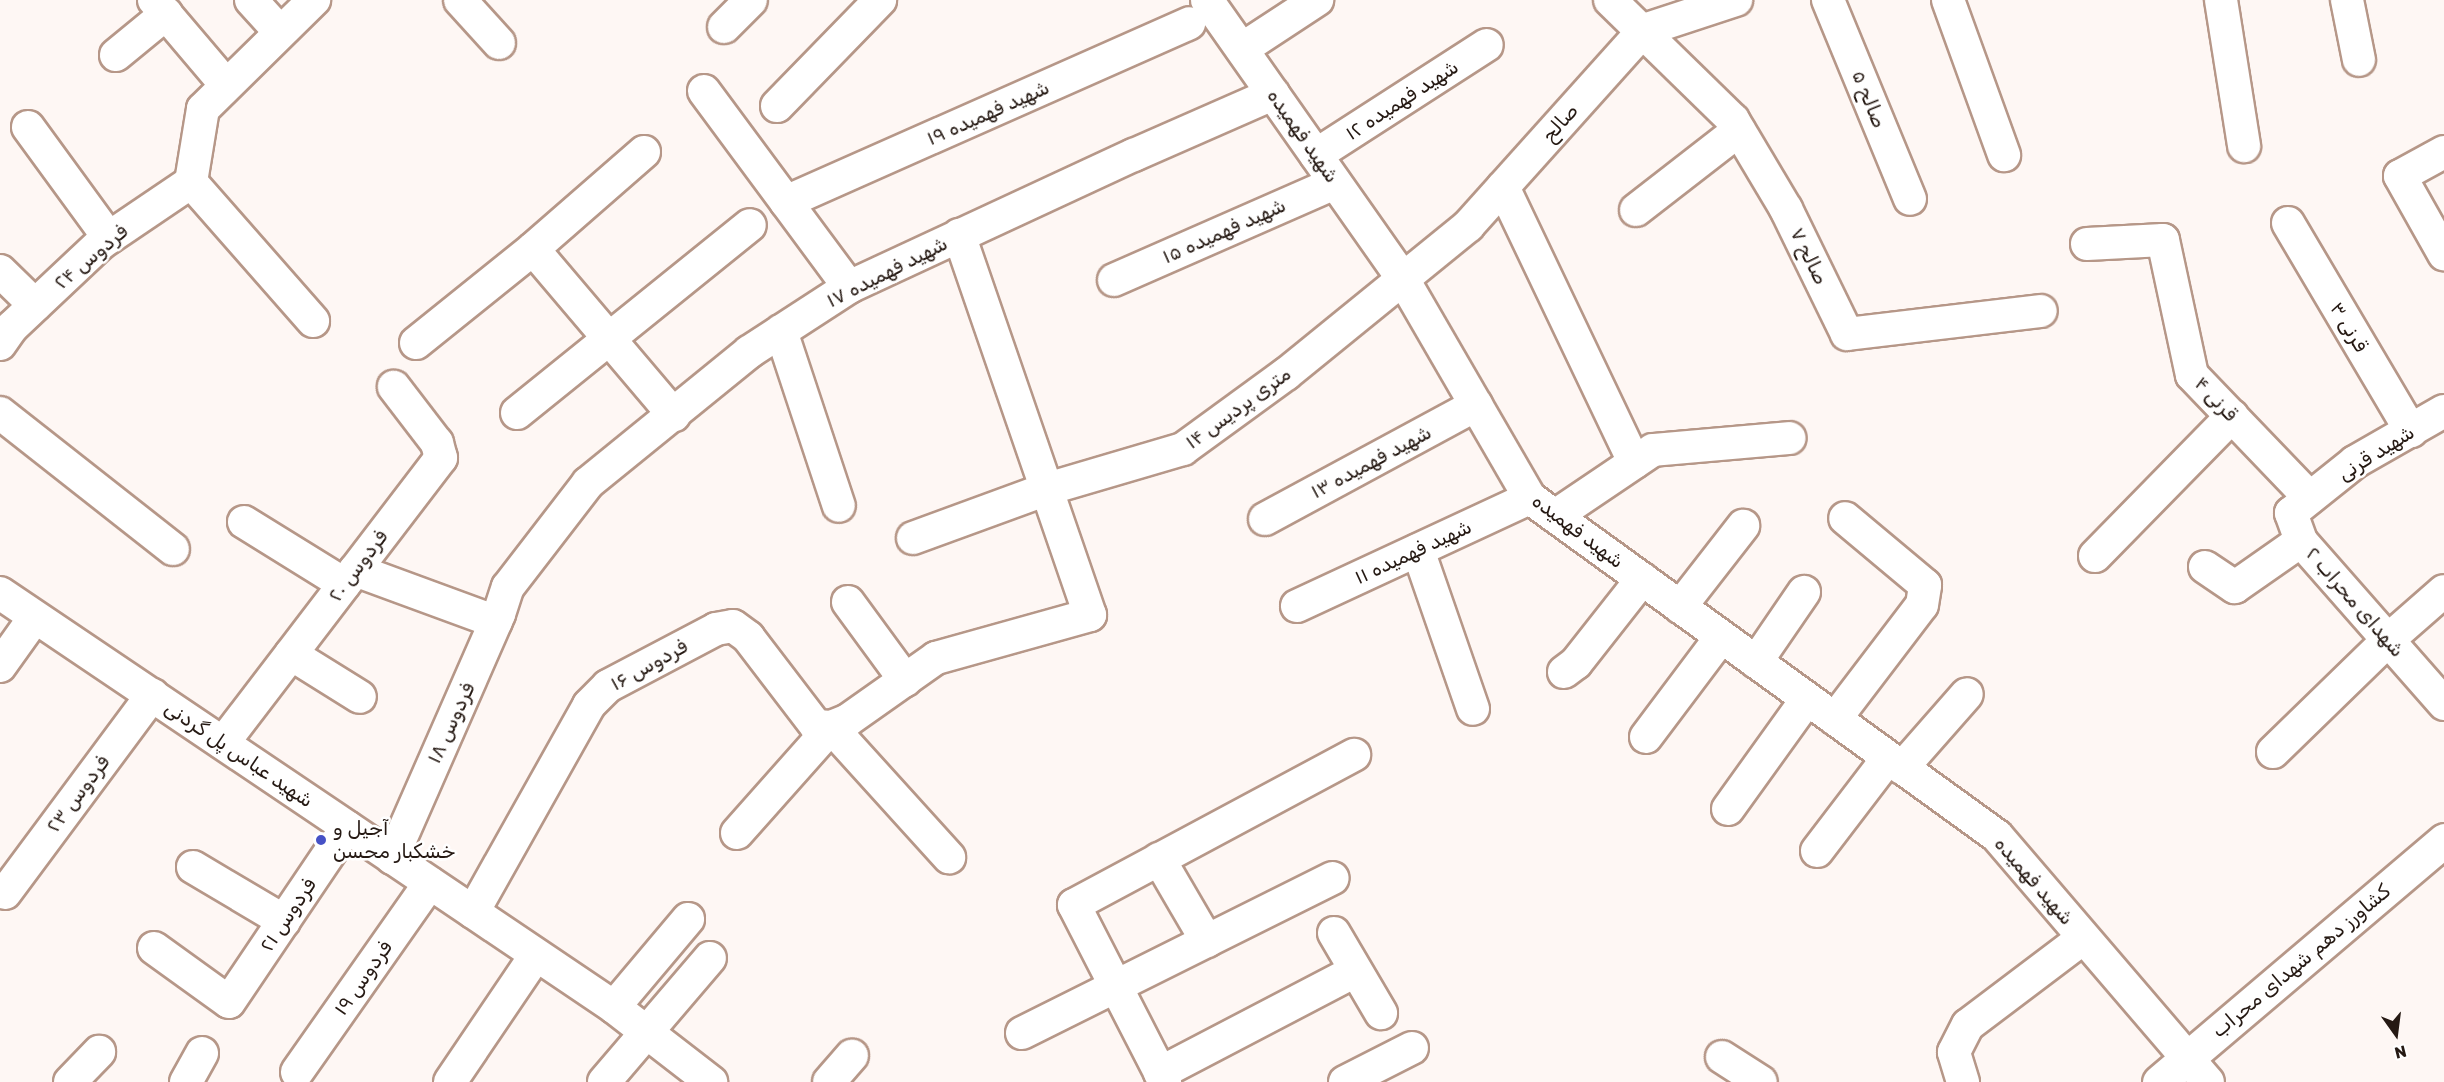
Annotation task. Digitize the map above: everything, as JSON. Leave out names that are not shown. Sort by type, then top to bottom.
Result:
[{"type":"main road","name":"کشاورز دهم شهدای محراب","points":[[2159,1082],[2444,840]]},
{"type":"street","points":[[251,0],[280,32]]},
{"type":"street","points":[[313,321],[191,182],[203,109],[314,0]]},
{"type":"street","points":[[460,0],[499,43]]},
{"type":"street","points":[[724,27],[751,0]]},
{"type":"street","points":[[777,106],[880,0]]},
{"type":"street","points":[[1242,49],[1317,0]]},
{"type":"street","name":"صالح ۷","points":[[1610,0],[1644,30],[1733,120],[1786,209],[1847,334],[2041,311]]},
{"type":"street","points":[[1644,30],[1736,0]]},
{"type":"street","name":"صالح ۵","points":[[1828,0],[1910,199]]},
{"type":"street","points":[[1948,0],[2004,155]]},
{"type":"street","points":[[2221,0],[2244,146]]},
{"type":"street","points":[[2347,0],[2359,60]]},
{"type":"street","points":[[116,55],[160,7],[226,85]]},
{"type":"street","name":"شهید فهمیده","points":[[1198,12],[1242,49],[1403,279],[1530,498],[1997,836],[2208,1082]]},
{"type":"street","name":"شهید فهمیده ۱۹","points":[[786,202],[1198,12]]},
{"type":"street","name":"صالح","points":[[1403,279],[1468,226],[1644,30]]},
{"type":"street","name":"شهید فهمیده ۱۲","points":[[1316,155],[1487,45]]},
{"type":"street","points":[[704,91],[849,287]]},
{"type":"street","name":"شهید فهمیده ۱۷","points":[[508,587],[588,483],[749,352],[849,287],[959,235],[1274,94]]},
{"type":"street","points":[[28,127],[109,238]]},
{"type":"street","points":[[1636,210],[1739,130]]},
{"type":"street","points":[[416,343],[533,249],[644,152]]},
{"type":"street","points":[[2444,152],[2400,176],[2444,254]]},
{"type":"street","name":"فردوس ۲۴","points":[[0,344],[12,327],[109,238],[191,182]]},
{"type":"street","name":"شهید فهمیده ۱۵","points":[[1114,280],[1335,183]]},
{"type":"street","points":[[1503,187],[1634,462]]},
{"type":"street","name":"قرنی ۳","points":[[2288,223],[2411,431]]},
{"type":"street","points":[[516,413],[750,225]]},
{"type":"street","points":[[737,833],[831,727],[848,720],[936,658],[1090,615],[959,235]]},
{"type":"street","name":"قرنی ۴","points":[[2087,244],[2163,240],[2192,375],[2310,498]]},
{"type":"street","points":[[533,249],[674,415]]},
{"type":"street","points":[[0,271],[35,305]]},
{"type":"street","name":"۱۴ متری پردیس","points":[[913,538],[1047,489],[1183,449],[1286,374],[1403,279]]},
{"type":"street","points":[[781,331],[839,506]]},
{"type":"street","name":"فردوس ۲۰","points":[[223,743],[441,458],[437,443],[394,387]]},
{"type":"street","name":"شهید فهمیده ۱۳","points":[[1265,519],[1476,405]]},
{"type":"street","name":"شهید قرنی","points":[[2310,498],[2355,462],[2444,411]]},
{"type":"street","points":[[0,413],[173,549]]},
{"type":"street","points":[[2096,556],[2232,416]]},
{"type":"street","points":[[1555,516],[1653,450],[1789,438]]},
{"type":"street","name":"شهید فهمیده ۱۱","points":[[1297,606],[1530,498]]},
{"type":"street","name":"شهدای محراب ۲","points":[[2310,498],[2291,513],[2301,541],[2444,705]]},
{"type":"street","points":[[1835,719],[1922,605],[1925,585],[1845,518]]},
{"type":"street","points":[[244,522],[350,577],[496,622]]},
{"type":"street","points":[[1680,607],[1743,526]]},
{"type":"street","points":[[2205,567],[2235,587],[2301,541]]},
{"type":"street","points":[[1418,550],[1473,709]]},
{"type":"street","points":[[1564,672],[1576,663],[1642,579]]},
{"type":"street","name":"فردوس ۱۸","points":[[392,858],[496,622],[508,587]]},
{"type":"street","points":[[2273,752],[2388,640],[2444,591]]},
{"type":"street","points":[[1756,662],[1804,592]]},
{"type":"street","name":"شهید عباس پل گردنی","points":[[0,593],[614,1007],[711,1082]]},
{"type":"street","points":[[848,602],[904,680]]},
{"type":"street","points":[[0,666],[35,617]]},
{"type":"street","name":"فردوس ۱۶","points":[[473,912],[589,705],[608,686],[716,629],[733,626],[748,637],[816,726],[831,727],[949,857]]},
{"type":"street","points":[[1646,737],[1721,637]]},
{"type":"street","points":[[291,654],[360,697]]},
{"type":"street","points":[[1817,851],[1895,763],[1967,694]]},
{"type":"street","name":"فردوس ۲۳","points":[[5,893],[152,695]]},
{"type":"street","points":[[1728,809],[1807,699]]},
{"type":"street","points":[[1354,755],[1074,905],[1163,1078],[1355,971]]},
{"type":"street","name":"فردوس ۲۱","points":[[154,948],[229,1002],[347,827]]},
{"type":"street","points":[[1159,859],[1207,941]]},
{"type":"street","points":[[193,867],[284,921]]},
{"type":"street","points":[[1022,1033],[1333,879]]},
{"type":"street","name":"فردوس ۱۹","points":[[297,1072],[430,883]]},
{"type":"street","points":[[614,1007],[688,919]]},
{"type":"street","points":[[1334,933],[1381,1013]]},
{"type":"street","points":[[1963,1082],[1954,1052],[1968,1025],[2084,938]]},
{"type":"street","points":[[450,1082],[537,955]]},
{"type":"street","points":[[604,1082],[710,958]]},
{"type":"street","points":[[1345,1082],[1412,1048]]},
{"type":"street","points":[[70,1082],[99,1052]]},
{"type":"street","points":[[186,1082],[202,1053]]},
{"type":"street","points":[[829,1082],[852,1056]]},
{"type":"street","points":[[1722,1057],[1761,1082]]},
{"type":"place","name":"آجیل و خشکبار محسن","points":[[321,840]]}]
